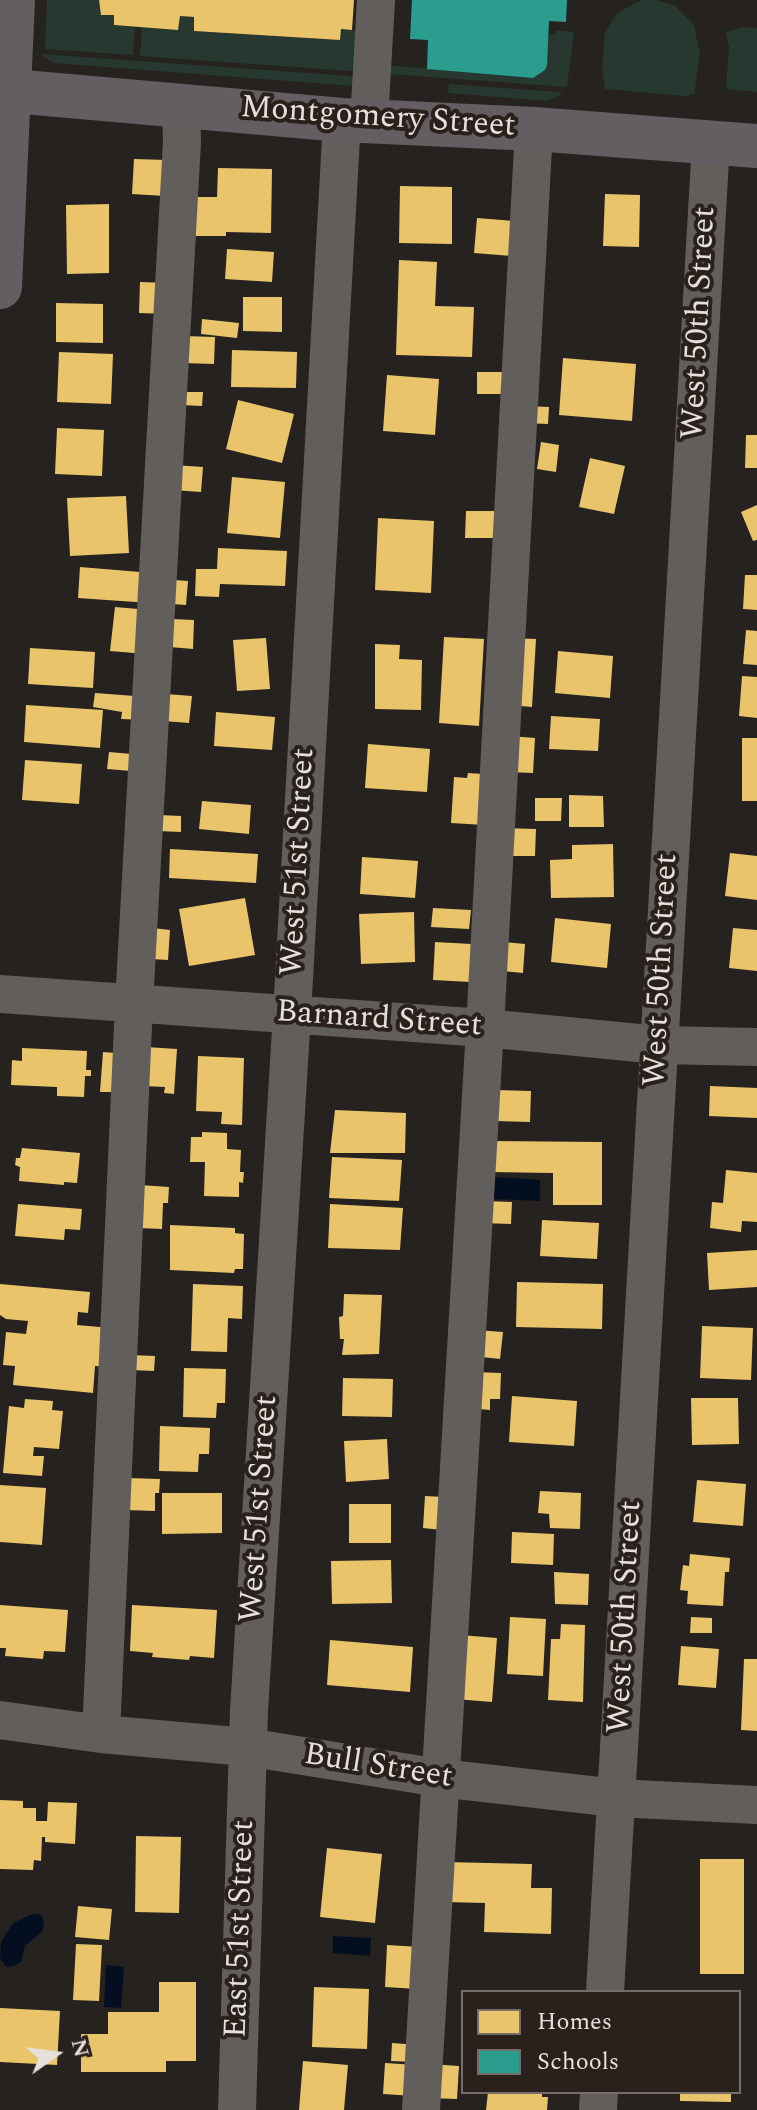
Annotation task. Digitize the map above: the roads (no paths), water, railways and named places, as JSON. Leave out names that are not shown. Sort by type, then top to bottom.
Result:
[{"type":"main road","points":[[0,287],[4,90],[13,0]]},
{"type":"main road","name":"Montgomery Street","points":[[4,90],[355,121],[534,129],[757,146]]},
{"type":"street","name":"West 51st Street","points":[[247,1747],[292,1014],[355,121],[376,0]]},
{"type":"street","points":[[101,1734],[134,1004],[181,158],[181,106]]},
{"type":"street","points":[[421,2110],[534,129]]},
{"type":"street","name":"West 50th Street","points":[[605,1990],[711,142]]},
{"type":"street","name":"Barnard Street","points":[[0,994],[485,1028],[659,1045],[757,1047]]},
{"type":"street","name":"Bull Street","points":[[0,1720],[101,1734],[247,1747],[440,1778],[616,1798],[757,1805]]},
{"type":"street","name":"East 51st Street","points":[[237,2110],[247,1747]]},
{"type":"water","points":[[495,1177],[540,1180],[540,1201],[494,1199]]},
{"type":"water","points":[[40,1914],[44,1921],[43,1931],[25,1946],[21,1962],[6,1967],[0,1958],[1,1942],[13,1923]]},
{"type":"water","points":[[333,1936],[371,1938],[370,1956],[333,1953]]},
{"type":"water","points":[[106,1965],[124,1967],[121,2008],[104,2007]]}]
